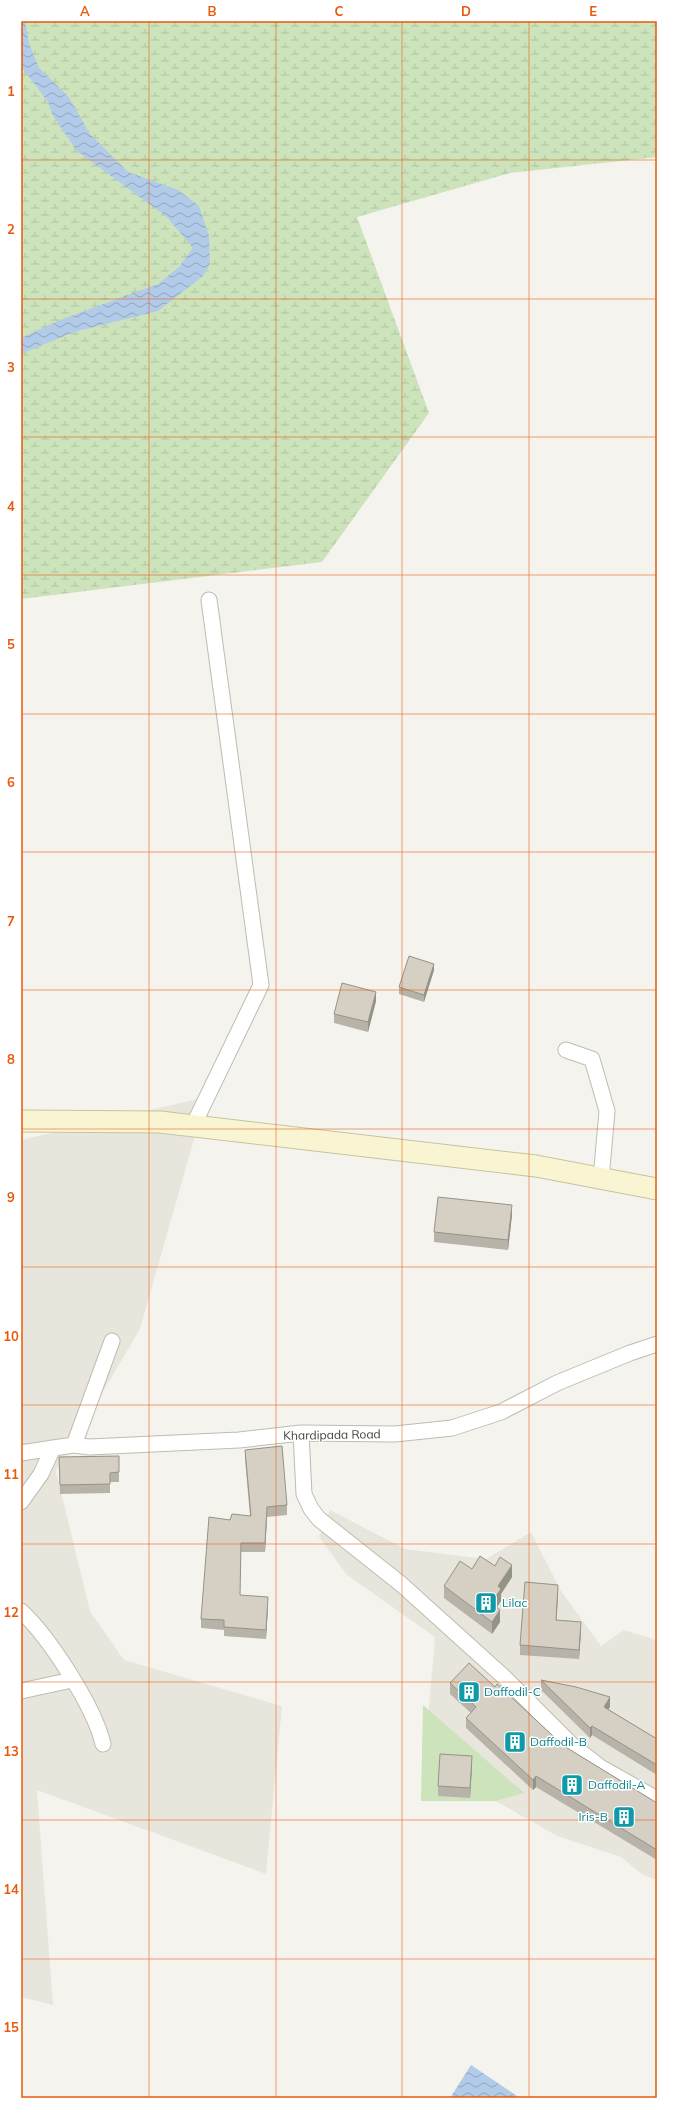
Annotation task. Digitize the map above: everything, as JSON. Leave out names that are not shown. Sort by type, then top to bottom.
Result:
[{"type":"street","points":[[193,1126],[261,985],[209,600],[213,628]]},
{"type":"street","points":[[566,1050],[592,1059],[607,1111],[601,1179]]},
{"type":"street","points":[[21,1121],[160,1122],[536,1166],[657,1189]]},
{"type":"street","points":[[74,1445],[112,1341]]},
{"type":"street","name":"Khardipada Road","points":[[21,1453],[74,1445],[89,1447],[231,1440],[301,1433],[395,1434],[452,1428],[501,1412],[557,1383],[630,1353],[657,1344]]},
{"type":"street","points":[[301,1433],[304,1494],[310,1509],[319,1519],[407,1590],[504,1677],[573,1746],[600,1767],[657,1799]]},
{"type":"street","points":[[21,1502],[41,1474],[53,1448]]},
{"type":"street","points":[[21,1611],[35,1624],[82,1694],[103,1744]]},
{"type":"street","points":[[21,1691],[72,1680]]},
{"type":"shaded area","points":[[206,1097],[140,1329],[56,1471],[90,1611],[124,1660],[282,1706],[266,1874],[37,1790],[53,2005],[21,1997],[21,1140]]},
{"type":"shaded area","points":[[330,1510],[405,1549],[486,1559],[531,1532],[561,1591],[601,1646],[624,1630],[657,1640],[657,1880],[643,1875],[621,1857],[557,1836],[496,1801],[421,1801],[435,1637],[347,1575],[319,1537]]},
{"type":"green space","points":[[21,21],[657,21],[657,157],[510,173],[357,217],[429,413],[322,562],[21,599]]},
{"type":"green space","points":[[423,1705],[524,1793],[496,1801],[421,1801]]},
{"type":"water","points":[[21,21],[25,21],[29,43],[39,68],[68,96],[90,134],[128,172],[178,190],[199,206],[209,236],[210,264],[203,276],[158,311],[74,332],[21,354],[21,338],[60,320],[158,284],[179,267],[193,248],[167,217],[77,151],[53,116],[48,102],[21,66]]},
{"type":"water","points":[[471,2065],[520,2098],[450,2098]]},
{"type":"building","points":[[409,956],[434,964],[424,995],[399,987]]},
{"type":"building","points":[[342,983],[376,992],[368,1022],[334,1014]]},
{"type":"building","points":[[438,1197],[512,1205],[508,1240],[434,1232]]},
{"type":"building","points":[[282,1446],[287,1505],[267,1507],[265,1543],[241,1543],[240,1595],[268,1597],[266,1630],[224,1627],[224,1620],[201,1619],[209,1517],[230,1520],[232,1514],[251,1516],[245,1450]]},
{"type":"building","points":[[119,1456],[119,1472],[110,1473],[110,1484],[60,1485],[59,1457]]},
{"type":"building","name":"Lilac","points":[[480,1556],[495,1566],[500,1557],[512,1565],[498,1586],[501,1589],[491,1603],[500,1610],[492,1622],[444,1586],[460,1561],[472,1569]]},
{"type":"building","points":[[525,1582],[558,1585],[556,1620],[581,1622],[579,1650],[520,1645]]},
{"type":"building","points":[[469,1663],[495,1687],[497,1684],[564,1746],[657,1803],[657,1850],[536,1776],[533,1780],[466,1718],[476,1707],[450,1683]]},
{"type":"building","points":[[541,1680],[576,1687],[610,1697],[604,1707],[657,1739],[657,1765],[592,1726],[590,1728]]},
{"type":"building","points":[[440,1754],[472,1756],[470,1788],[438,1786]]},
{"type":"place","name":"Lilac","points":[[486,1603]]},
{"type":"place","name":"Daffodil-C","points":[[469,1692]]},
{"type":"place","name":"Daffodil-B","points":[[515,1742]]},
{"type":"place","name":"Daffodil-A","points":[[572,1785]]},
{"type":"place","name":"Iris-B","points":[[624,1817]]}]
